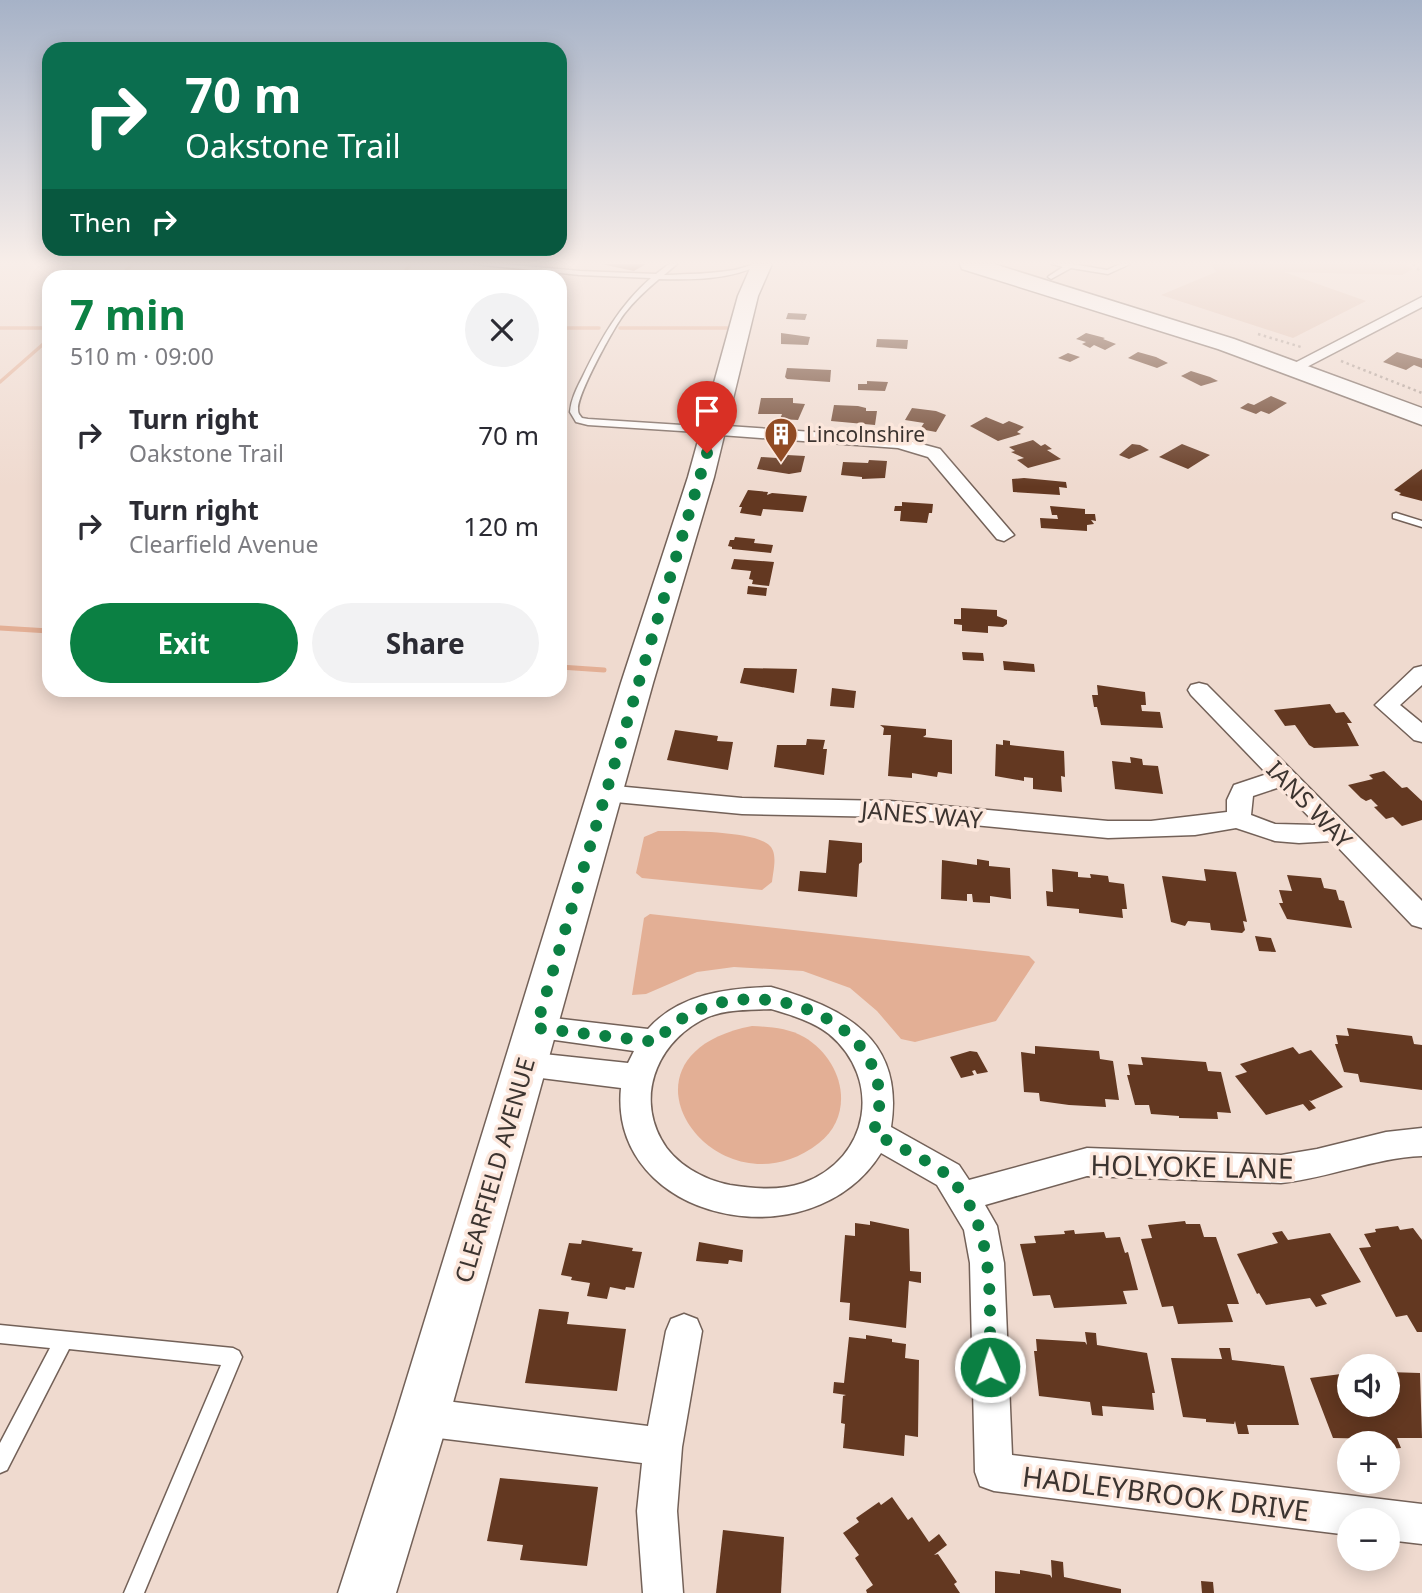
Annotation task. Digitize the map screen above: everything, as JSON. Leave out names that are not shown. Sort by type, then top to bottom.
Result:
[{"type":"main road","points":[[1212,338],[1422,401]]},
{"type":"main road","points":[[1237,338],[1422,417]]},
{"type":"street","name":"CLEARFIELD AVENUE","points":[[367,1593],[422,1417],[713,430],[737,338]]},
{"type":"street","points":[[1302,364],[1351,338]]},
{"type":"street","points":[[713,430],[899,443],[919,447],[934,453],[1004,535]]},
{"type":"street","points":[[1422,673],[1387,705],[1422,735]]},
{"type":"street","name":"IANS WAY","points":[[1199,690],[1422,918]]},
{"type":"street","points":[[1284,777],[1243,790],[1239,800],[1238,819],[1254,828],[1275,834],[1294,836],[1338,832]]},
{"type":"street","name":"JANES WAY","points":[[604,793],[741,806],[889,809],[1096,830],[1147,831],[1238,819]]},
{"type":"street","points":[[771,998],[808,1008],[840,1027],[864,1053],[878,1084],[879,1118],[866,1151],[841,1178],[805,1198],[763,1205],[720,1199],[682,1182],[653,1155],[637,1122],[634,1087],[645,1055],[656,1042],[667,1028],[697,1009],[733,999],[771,998]]},
{"type":"street","points":[[531,1046],[656,1042]]},
{"type":"street","points":[[531,1046],[638,1077]]},
{"type":"street","points":[[873,1133],[948,1175],[963,1196]]},
{"type":"street","name":"HOLYOKE LANE","points":[[963,1196],[1087,1162],[1281,1169],[1311,1167],[1396,1142],[1422,1142]]},
{"type":"street","name":"HADLEYBROOK DRIVE","points":[[963,1196],[981,1226],[988,1262],[994,1472],[1422,1524]]},
{"type":"street","points":[[663,1593],[657,1511],[663,1447],[684,1331]]},
{"type":"street","points":[[422,1417],[663,1447]]},
{"type":"lane","points":[[606,338],[574,406],[575,416],[579,420],[713,430]]},
{"type":"lane","points":[[1395,516],[1422,524]]},
{"type":"lane","points":[[0,1334],[233,1357],[134,1593]]},
{"type":"lane","points":[[0,1463],[64,1340]]},
{"type":"shaded area","points":[[658,831],[717,832],[762,841],[770,846],[774,854],[772,882],[762,890],[642,878],[636,873],[644,837]]},
{"type":"shaded area","points":[[650,914],[1029,956],[1035,962],[996,1021],[915,1042],[901,1039],[877,1011],[850,988],[803,971],[734,967],[697,972],[646,994],[632,995],[644,918]]},
{"type":"shaded area","points":[[752,1026],[785,1030],[804,1037],[828,1059],[840,1087],[838,1117],[831,1131],[819,1143],[781,1162],[744,1162],[713,1149],[690,1125],[678,1097],[683,1068],[706,1043]]},
{"type":"building","points":[[781,338],[810,338],[808,345],[781,344]]},
{"type":"building","points":[[1104,338],[1116,344],[1105,350],[1094,345],[1090,348],[1082,344],[1086,342],[1076,339]]},
{"type":"building","points":[[877,339],[908,340],[907,349],[876,347]]},
{"type":"building","points":[[1138,352],[1168,363],[1157,368],[1128,358]]},
{"type":"building","points":[[1397,352],[1422,359],[1422,368],[1414,365],[1406,370],[1383,362]]},
{"type":"building","points":[[1068,353],[1080,357],[1070,362],[1058,358]]},
{"type":"building","points":[[787,368],[831,370],[830,382],[787,379]]},
{"type":"building","points":[[1191,371],[1218,381],[1201,386],[1181,376]]},
{"type":"building","points":[[867,381],[888,382],[885,391],[858,390],[858,384],[867,384]]},
{"type":"building","points":[[1271,396],[1287,403],[1269,414],[1261,411],[1256,414],[1240,408],[1248,403],[1254,405]]},
{"type":"building","points":[[761,398],[793,398],[793,403],[805,404],[798,420],[780,419],[782,414],[758,414]]},
{"type":"building","points":[[834,405],[858,406],[866,408],[866,411],[877,411],[875,425],[831,421]]},
{"type":"building","points":[[912,408],[946,415],[936,432],[920,429],[924,423],[905,420]]},
{"type":"building","points":[[986,417],[1003,424],[1009,421],[1024,427],[1017,432],[1021,434],[998,441],[970,426]]},
{"type":"building","points":[[1033,440],[1041,446],[1045,444],[1052,449],[1047,450],[1061,459],[1028,468],[1017,460],[1024,458],[1011,452],[1015,451],[1009,447]]},
{"type":"building","points":[[1132,444],[1149,450],[1129,459],[1119,455]]},
{"type":"building","points":[[1182,444],[1210,455],[1188,469],[1159,457]]},
{"type":"building","name":"Lincolnshire","points":[[787,455],[805,456],[801,472],[789,474],[757,469],[761,457],[777,458]]},
{"type":"building","points":[[869,460],[887,461],[885,478],[862,479],[841,475],[843,462],[868,463]]},
{"type":"building","points":[[1422,469],[1422,501],[1399,495],[1401,493],[1394,490]]},
{"type":"building","points":[[1012,479],[1066,482],[1067,488],[1059,487],[1060,495],[1013,492]]},
{"type":"building","points":[[748,490],[768,492],[767,495],[772,493],[807,496],[803,512],[763,509],[761,516],[740,513],[742,507],[739,507]]},
{"type":"building","points":[[902,502],[933,504],[927,523],[900,521],[901,511],[894,511],[895,506],[902,506]]},
{"type":"building","points":[[1050,506],[1085,509],[1085,514],[1095,514],[1096,521],[1091,520],[1094,524],[1087,525],[1087,531],[1041,528],[1040,518],[1058,519],[1057,515],[1052,515]]},
{"type":"building","points":[[735,537],[755,539],[754,543],[773,545],[771,553],[732,549],[728,546],[730,540]]},
{"type":"building","points":[[734,559],[774,562],[769,586],[752,584],[753,580],[749,579],[751,571],[731,569]]},
{"type":"building","points":[[748,586],[767,588],[766,596],[747,594]]},
{"type":"building","points":[[961,608],[997,610],[997,616],[1007,620],[1007,624],[1003,627],[988,626],[988,633],[962,631],[962,625],[954,624],[954,619],[961,619]]},
{"type":"building","points":[[962,652],[983,653],[984,661],[963,660]]},
{"type":"building","points":[[1003,661],[1034,664],[1035,672],[1004,670]]},
{"type":"building","points":[[744,668],[797,669],[794,693],[740,683]]},
{"type":"building","points":[[1097,685],[1145,692],[1146,705],[1141,705],[1142,711],[1160,712],[1163,728],[1101,725],[1092,695],[1098,695]]},
{"type":"building","points":[[832,688],[856,691],[854,708],[830,706]]},
{"type":"building","points":[[1330,704],[1336,713],[1344,712],[1352,723],[1347,723],[1359,746],[1314,748],[1295,725],[1285,726],[1274,710]]},
{"type":"building","points":[[880,725],[926,729],[926,735],[923,737],[952,740],[952,774],[938,772],[937,777],[912,773],[912,778],[888,776],[891,735],[883,735],[884,728]]},
{"type":"building","points":[[675,730],[718,736],[717,741],[733,742],[728,770],[667,760]]},
{"type":"building","points":[[807,739],[825,740],[823,749],[827,749],[824,775],[774,767],[777,745],[806,745]]},
{"type":"building","points":[[1003,740],[1010,741],[1010,745],[1064,751],[1065,777],[1061,776],[1062,792],[1033,789],[1033,778],[1024,777],[1024,781],[995,776],[996,744],[1003,745]]},
{"type":"building","points":[[1130,757],[1142,759],[1143,765],[1158,766],[1163,794],[1115,789],[1112,761],[1131,763]]},
{"type":"building","points":[[1384,771],[1402,788],[1407,787],[1422,801],[1422,820],[1402,826],[1393,817],[1386,819],[1374,807],[1378,806],[1371,799],[1366,801],[1361,798],[1348,785],[1373,779],[1369,775]]},
{"type":"building","points":[[829,840],[862,843],[857,897],[798,891],[800,871],[826,873]]},
{"type":"building","points":[[977,859],[989,861],[989,866],[1010,868],[1011,899],[990,896],[990,903],[973,902],[972,894],[967,894],[967,901],[941,899],[942,860],[977,865]]},
{"type":"building","points":[[1052,869],[1078,872],[1078,877],[1091,878],[1090,874],[1108,876],[1109,882],[1124,884],[1127,909],[1122,909],[1123,918],[1047,906],[1046,891],[1053,892]]},
{"type":"building","points":[[1204,869],[1236,872],[1247,922],[1243,921],[1245,930],[1242,933],[1211,930],[1210,923],[1188,921],[1185,926],[1171,922],[1162,876],[1206,881]]},
{"type":"building","points":[[1287,875],[1321,878],[1324,888],[1336,890],[1339,900],[1344,901],[1352,928],[1287,919],[1279,903],[1283,903],[1279,890],[1292,891]]},
{"type":"building","points":[[1255,936],[1271,938],[1276,952],[1259,951]]},
{"type":"building","points":[[1347,1028],[1412,1036],[1414,1044],[1422,1045],[1422,1090],[1360,1082],[1358,1074],[1344,1072],[1335,1044],[1338,1044],[1336,1035],[1349,1036]]},
{"type":"building","points":[[1035,1046],[1099,1051],[1100,1059],[1113,1061],[1119,1100],[1105,1099],[1106,1107],[1069,1105],[1040,1101],[1039,1093],[1024,1092],[1021,1052],[1035,1054]]},
{"type":"building","points":[[1293,1047],[1299,1054],[1311,1050],[1343,1087],[1309,1100],[1316,1108],[1309,1111],[1303,1104],[1266,1115],[1235,1076],[1247,1072],[1240,1064]]},
{"type":"building","points":[[970,1051],[977,1052],[988,1072],[977,1074],[975,1070],[972,1071],[974,1075],[961,1078],[950,1057]]},
{"type":"building","points":[[1141,1057],[1206,1062],[1208,1071],[1221,1072],[1231,1113],[1217,1112],[1218,1119],[1179,1118],[1151,1114],[1149,1105],[1135,1105],[1127,1075],[1130,1075],[1128,1064],[1143,1065]]},
{"type":"building","points":[[870,1221],[909,1229],[910,1271],[921,1272],[921,1283],[909,1281],[906,1328],[849,1320],[850,1303],[840,1302],[845,1235],[855,1236],[855,1223],[870,1225]]},
{"type":"building","points":[[1185,1221],[1186,1224],[1200,1224],[1204,1237],[1216,1237],[1239,1304],[1227,1304],[1233,1322],[1178,1324],[1173,1306],[1162,1307],[1141,1239],[1152,1238],[1148,1225]]},
{"type":"building","points":[[1398,1226],[1400,1230],[1413,1228],[1422,1240],[1422,1332],[1417,1332],[1407,1315],[1396,1317],[1359,1248],[1371,1247],[1364,1234],[1376,1232],[1375,1229]]},
{"type":"building","points":[[1074,1230],[1075,1234],[1104,1232],[1106,1238],[1120,1237],[1125,1253],[1128,1252],[1138,1290],[1123,1291],[1127,1304],[1054,1308],[1050,1295],[1033,1296],[1020,1244],[1036,1243],[1034,1236],[1065,1234],[1064,1231]]},
{"type":"building","points":[[1282,1231],[1288,1240],[1330,1233],[1361,1282],[1321,1295],[1327,1304],[1316,1307],[1310,1298],[1266,1305],[1259,1293],[1257,1294],[1237,1254],[1278,1243],[1272,1233]]},
{"type":"building","points":[[582,1240],[633,1248],[632,1251],[642,1252],[634,1288],[626,1287],[625,1290],[610,1287],[607,1299],[587,1296],[590,1283],[571,1280],[572,1277],[561,1275],[569,1243],[581,1244]]},
{"type":"building","points":[[699,1242],[743,1250],[742,1262],[729,1260],[728,1264],[696,1261]]},
{"type":"building","points":[[539,1309],[569,1312],[567,1324],[626,1329],[617,1391],[525,1383]]},
{"type":"building","points":[[1085,1332],[1096,1333],[1097,1345],[1147,1353],[1155,1393],[1152,1393],[1154,1410],[1102,1406],[1103,1416],[1092,1415],[1090,1402],[1039,1396],[1034,1351],[1037,1351],[1036,1339],[1085,1342],[1087,1345]]},
{"type":"building","points":[[866,1335],[906,1344],[905,1358],[919,1360],[918,1437],[905,1435],[904,1456],[843,1448],[845,1424],[841,1423],[843,1396],[846,1395],[833,1393],[834,1382],[844,1383],[849,1337],[866,1339]]},
{"type":"building","points":[[1219,1348],[1230,1348],[1232,1360],[1284,1366],[1299,1425],[1247,1425],[1249,1434],[1238,1434],[1235,1421],[1234,1424],[1206,1422],[1206,1419],[1183,1417],[1171,1358],[1222,1359]]},
{"type":"building","points":[[1400,1372],[1420,1373],[1422,1438],[1400,1438],[1400,1431],[1337,1431],[1337,1438],[1333,1438],[1310,1378],[1337,1375],[1337,1417],[1400,1417]]},
{"type":"building","points":[[500,1478],[598,1487],[587,1566],[520,1560],[523,1545],[487,1541]]},
{"type":"building","points":[[892,1497],[908,1520],[912,1517],[929,1542],[939,1534],[947,1545],[934,1555],[938,1554],[957,1582],[954,1584],[960,1593],[867,1593],[866,1590],[873,1585],[855,1558],[859,1555],[843,1533],[859,1522],[856,1518],[879,1502],[881,1505]]},
{"type":"building","points":[[723,1530],[784,1537],[781,1593],[716,1593]]},
{"type":"building","points":[[1051,1560],[1063,1562],[1064,1577],[1121,1589],[1121,1593],[995,1593],[995,1571],[1020,1574],[1020,1570],[1050,1575],[1052,1578]]},
{"type":"building","points":[[1201,1581],[1213,1582],[1214,1593],[1202,1593]]},
{"type":"waterway","points":[[0,382],[42,345]]},
{"type":"waterway","points":[[0,628],[42,631]]},
{"type":"waterway","points":[[567,667],[604,670]]},
{"type":"place","name":"Lincolnshire","points":[[781,464]]},
{"type":"route","points":[[707,453],[536,1028],[656,1042],[667,1028],[697,1009],[733,999],[771,998],[808,1008],[840,1027],[864,1053],[878,1084],[879,1118],[873,1133],[948,1175],[981,1226],[988,1262],[990,1367]]}]
